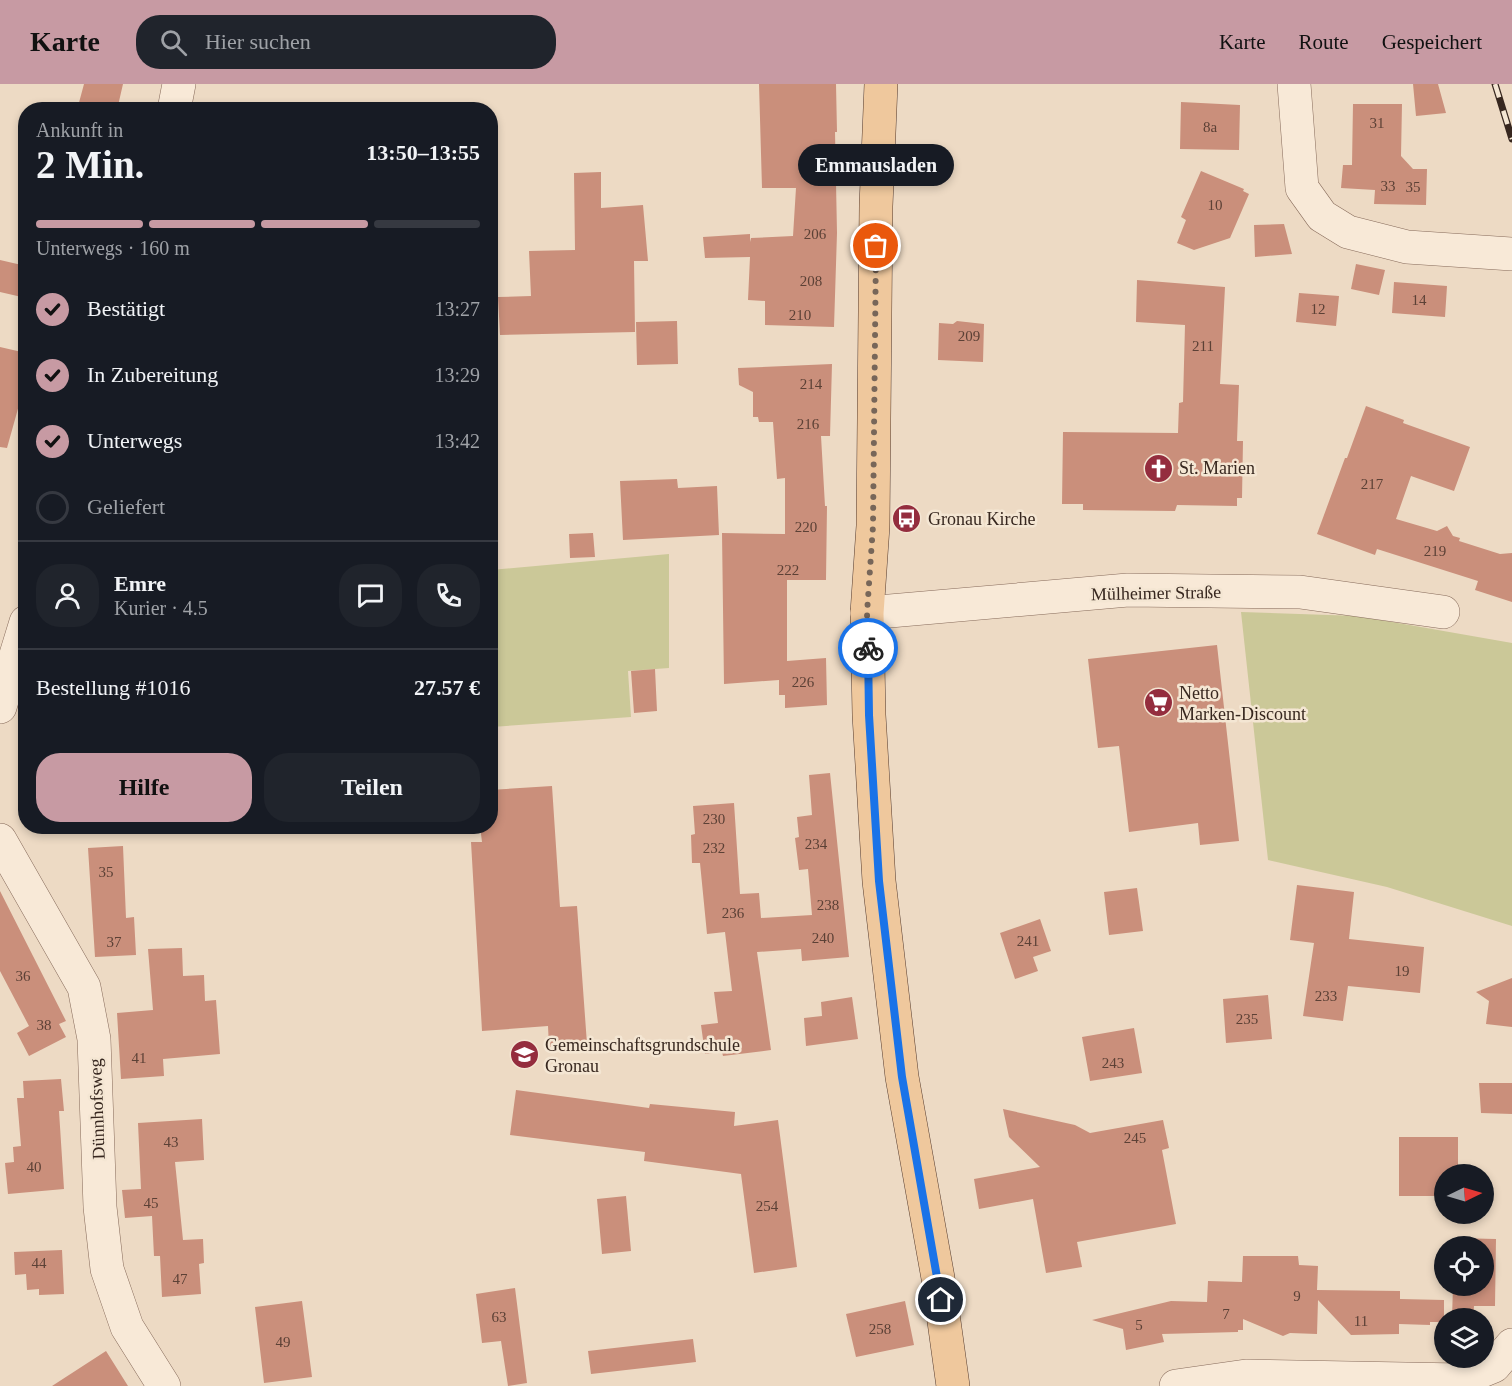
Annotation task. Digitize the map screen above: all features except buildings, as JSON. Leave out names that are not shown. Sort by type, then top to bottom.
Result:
[{"type":"main road","points":[[880,84],[876,206],[873,526],[867,613],[869,715],[879,881],[902,1077],[938,1278],[953,1386]]},
{"type":"street","points":[[176,102],[179,84]]},
{"type":"street","points":[[1293,84],[1302,188],[1322,216],[1348,232],[1407,247],[1512,254]]},
{"type":"street","name":"Mülheimer Straße","points":[[867,613],[1128,590],[1300,592],[1443,612]]},
{"type":"street","points":[[0,706],[18,648]]},
{"type":"street","name":"Dünnhofsweg","points":[[0,840],[84,987],[94,1039],[100,1207],[107,1269],[127,1327],[164,1386]]},
{"type":"street","points":[[1176,1386],[1246,1376],[1460,1380],[1494,1366],[1512,1345]]},
{"type":"shaded area","points":[[669,554],[669,668],[628,671],[631,717],[498,726],[498,569]]},
{"type":"shaded area","points":[[1241,612],[1358,616],[1512,643],[1512,926],[1387,887],[1268,860]]},
{"type":"railway","points":[[1495,84],[1512,139]]},
{"type":"way so far","points":[[868,648],[867,613],[873,526],[876,246]]},
{"type":"place","name":"Emmausladen","points":[[876,246]]},
{"type":"place","name":"St. Marien","points":[[1158,468]]},
{"type":"place","name":"Gronau Kirche","points":[[907,519]]},
{"type":"place","name":"Netto Marken-Discount","points":[[1158,703]]},
{"type":"place","name":"Gemeinschaftsgrundschule Gronau","points":[[524,1055]]},
{"type":"route","points":[[868,648],[869,715],[879,881],[902,1077],[941,1300]]}]
